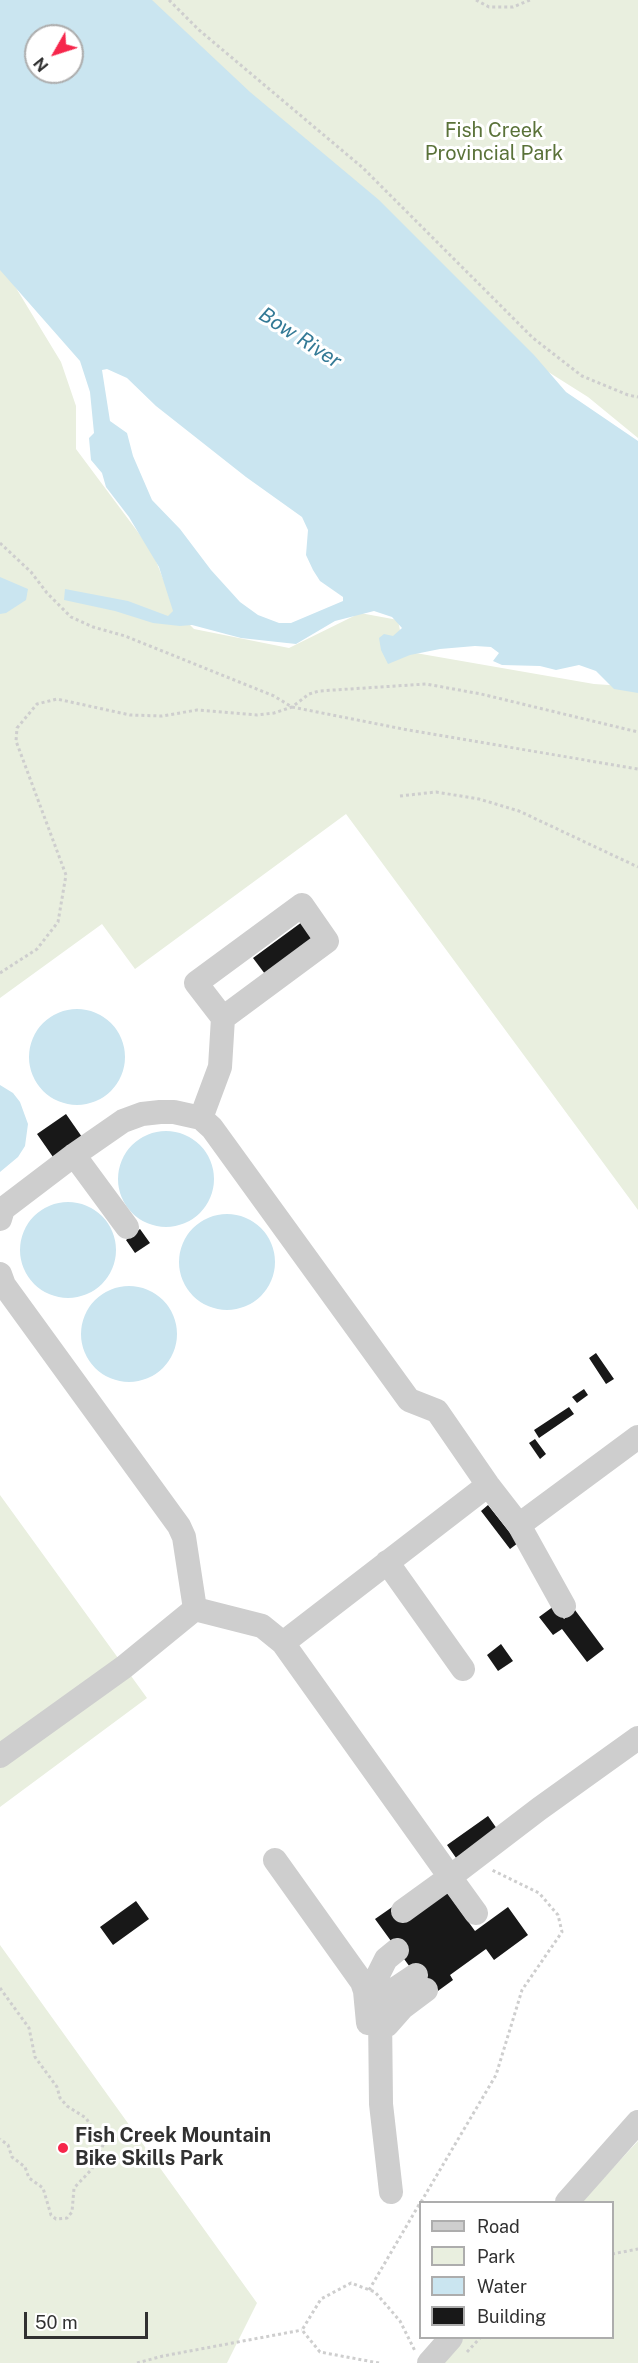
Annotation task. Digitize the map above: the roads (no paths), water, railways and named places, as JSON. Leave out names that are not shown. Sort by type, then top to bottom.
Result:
[{"type":"street","points":[[201,1118],[220,1067],[223,1018],[196,983],[302,905],[327,941],[223,1018]]},
{"type":"street","points":[[0,1219],[3,1209],[123,1121],[142,1114],[174,1112],[201,1118],[212,1128],[409,1400],[437,1411],[488,1485],[519,1525],[564,1606]]},
{"type":"street","points":[[74,1155],[127,1227]]},
{"type":"street","points":[[0,1274],[4,1285],[179,1526],[184,1537],[195,1609]]},
{"type":"street","points":[[519,1525],[638,1437]]},
{"type":"street","points":[[283,1643],[488,1485]]},
{"type":"street","points":[[387,1562],[463,1669]]},
{"type":"street","points":[[195,1609],[262,1626],[283,1643],[456,1873],[476,1913]]},
{"type":"street","points":[[0,1755],[124,1667],[195,1609]]},
{"type":"street","points":[[403,1911],[638,1738]]},
{"type":"street","points":[[275,1860],[362,1982],[368,2024],[379,2018]]},
{"type":"street","points":[[391,2192],[381,2104],[378,1976],[386,1959],[397,1950]]},
{"type":"street","points":[[379,2018],[387,2025],[421,1983]]},
{"type":"street","points":[[568,2201],[638,2122]]},
{"type":"street","points":[[423,2358],[457,2347]]},
{"type":"water","name":"Bow River","points":[[0,0],[152,0],[250,92],[379,200],[534,355],[566,392],[638,441],[638,693],[614,689],[596,671],[579,665],[556,670],[540,666],[502,665],[493,661],[499,653],[491,647],[440,649],[410,655],[388,664],[381,650],[379,638],[384,634],[393,636],[402,628],[392,617],[374,611],[335,621],[296,644],[241,638],[192,625],[153,623],[115,611],[64,600],[65,589],[128,601],[168,616],[173,611],[159,567],[129,517],[106,487],[102,473],[91,460],[89,438],[94,433],[90,392],[80,361],[0,270]],"holes":[[[107,369],[127,378],[156,406],[246,477],[302,517],[308,530],[306,555],[313,570],[320,581],[343,597],[343,601],[291,623],[279,623],[258,615],[240,602],[211,570],[180,529],[152,500],[133,456],[127,433],[110,421],[102,370]]]},
{"type":"water","points":[[0,577],[28,589],[26,600],[6,613],[0,614]]},
{"type":"water","points":[[77,1009],[95,1013],[111,1023],[121,1039],[125,1057],[121,1075],[111,1091],[95,1101],[77,1105],[59,1101],[43,1091],[33,1075],[29,1057],[33,1039],[43,1023],[59,1013]]},
{"type":"water","points":[[0,1085],[13,1093],[20,1102],[28,1124],[25,1146],[18,1157],[0,1172]]},
{"type":"water","points":[[166,1131],[184,1135],[200,1145],[210,1161],[214,1179],[210,1197],[200,1213],[184,1223],[166,1227],[148,1223],[132,1213],[122,1197],[118,1179],[122,1161],[132,1145],[148,1135]]},
{"type":"water","points":[[68,1202],[86,1206],[102,1216],[112,1232],[116,1250],[112,1268],[102,1284],[86,1294],[68,1298],[50,1294],[34,1284],[24,1268],[20,1250],[24,1232],[34,1216],[50,1206]]},
{"type":"water","points":[[227,1214],[245,1218],[261,1228],[271,1244],[275,1262],[271,1280],[261,1296],[245,1306],[227,1310],[209,1306],[193,1296],[183,1280],[179,1262],[183,1244],[193,1228],[209,1218]]},
{"type":"water","points":[[129,1286],[147,1290],[163,1300],[173,1316],[177,1334],[173,1352],[163,1368],[147,1378],[129,1382],[111,1378],[95,1368],[85,1352],[81,1334],[85,1316],[95,1300],[111,1290]]},
{"type":"place","name":"Fish Creek Mountain Bike Skills Park","points":[[63,2148]]},
{"type":"park label","name":"Fish Creek Provincial Park","points":[[494,142]]}]
